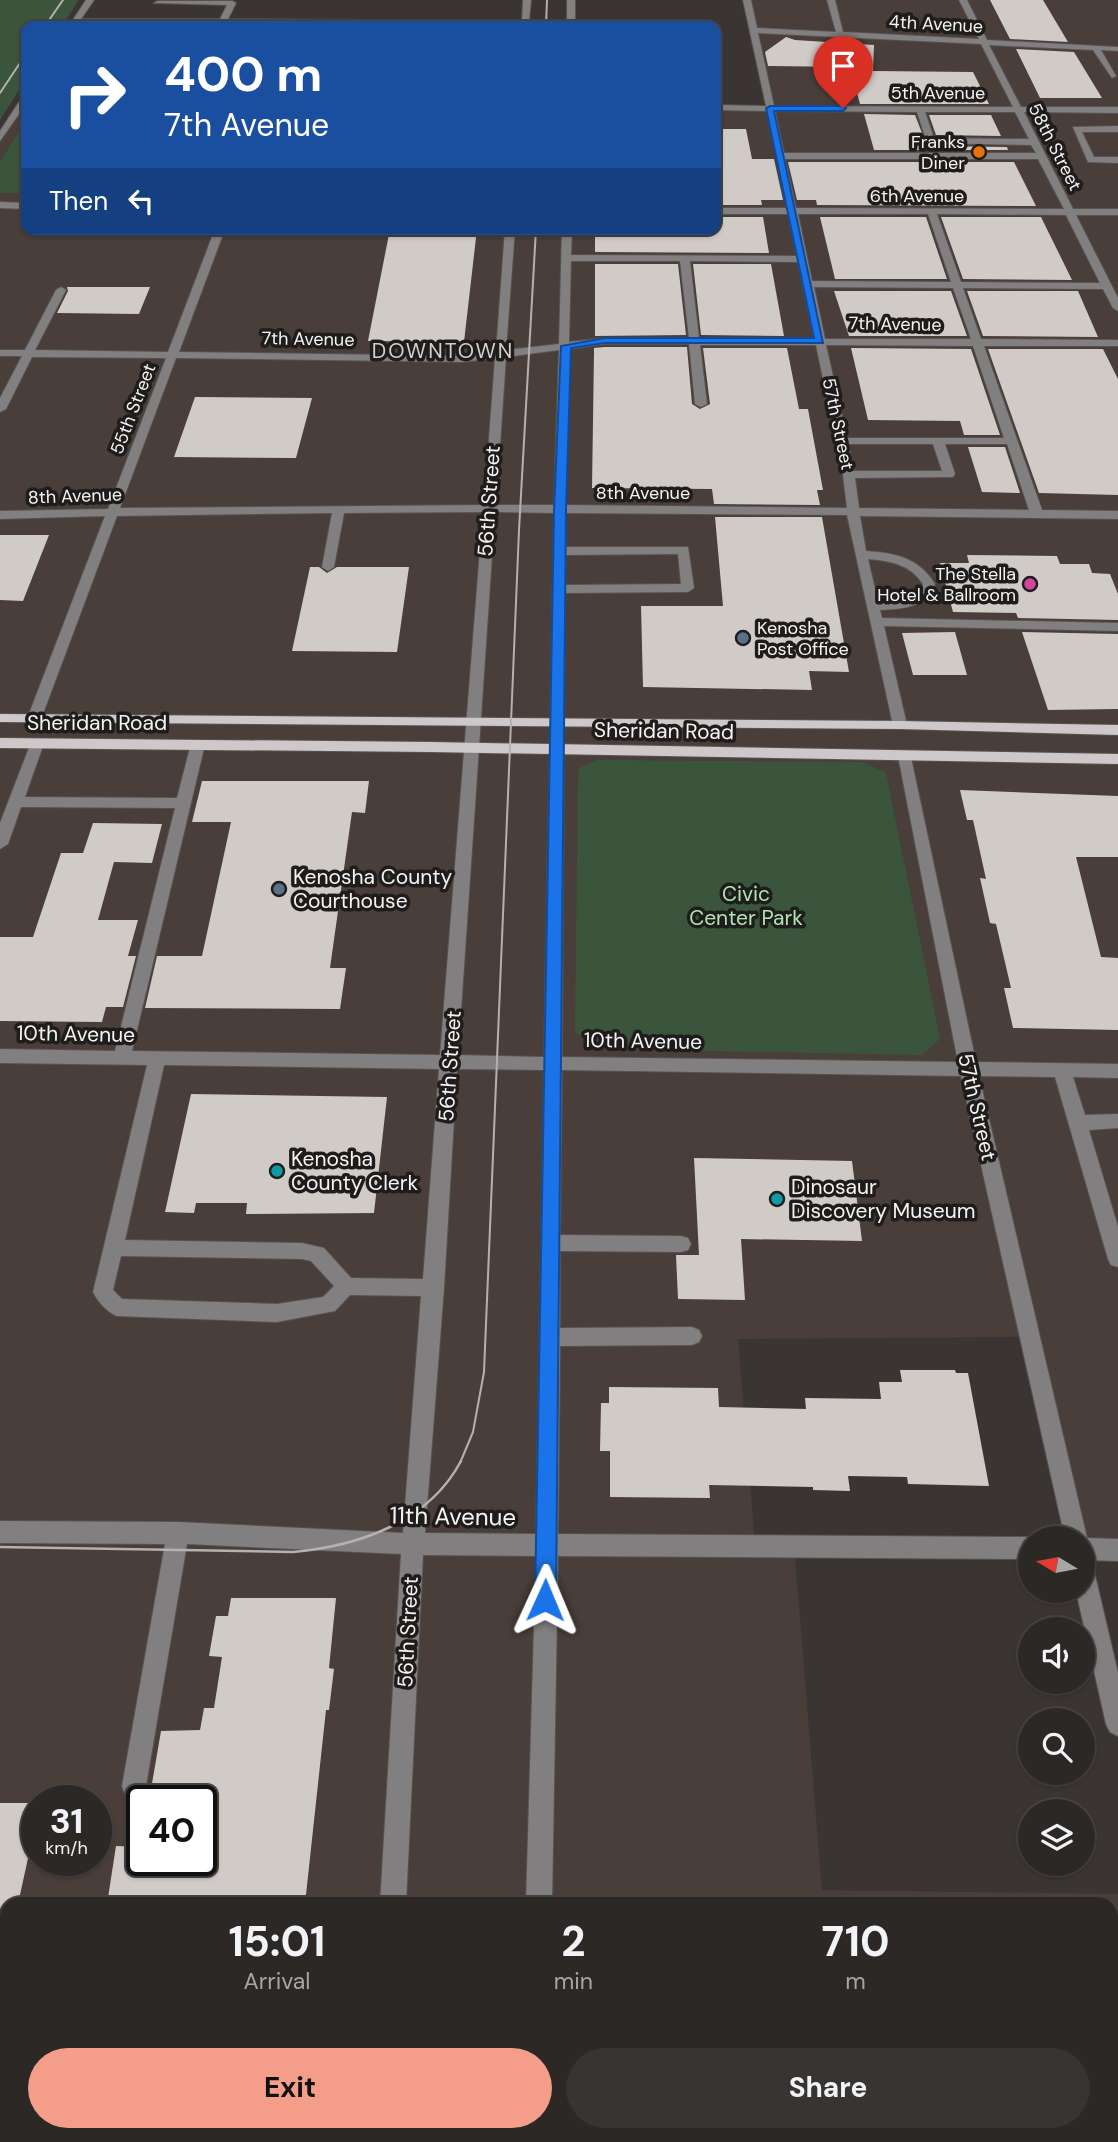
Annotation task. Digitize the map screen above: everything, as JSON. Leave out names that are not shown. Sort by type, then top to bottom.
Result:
[{"type":"main road","name":"Sheridan Road","points":[[0,718],[900,725],[1118,730]]},
{"type":"main road","name":"Sheridan Road","points":[[0,743],[1118,759]]},
{"type":"street","points":[[77,21],[90,0]]},
{"type":"street","points":[[525,21],[527,0]]},
{"type":"street","points":[[571,0],[571,21]]},
{"type":"street","name":"57th Street","points":[[747,0],[849,475],[861,555],[900,725]]},
{"type":"street","points":[[831,0],[840,29],[839,35]]},
{"type":"street","name":"58th Street","points":[[963,0],[1118,308]]},
{"type":"street","points":[[158,3],[232,4],[224,21]]},
{"type":"street","points":[[381,21],[384,11]]},
{"type":"street","name":"4th Avenue","points":[[753,30],[1118,49]]},
{"type":"street","points":[[1096,48],[1112,76]]},
{"type":"street","points":[[0,138],[21,107]]},
{"type":"street","name":"5th Avenue","points":[[721,108],[1115,110]]},
{"type":"street","points":[[920,109],[930,141],[1035,142]]},
{"type":"street","points":[[1115,110],[1118,120]]},
{"type":"street","points":[[1118,129],[1076,129],[1091,160],[1118,160]]},
{"type":"street","points":[[780,156],[1043,156]]},
{"type":"street","points":[[0,205],[21,205]]},
{"type":"street","name":"6th Avenue","points":[[721,211],[1118,212]]},
{"type":"street","points":[[932,212],[1037,514]]},
{"type":"street","name":"55th Street","points":[[34,719],[218,235]]},
{"type":"street","name":"56th Street","points":[[393,1897],[412,1544],[434,1288],[487,510],[510,235]]},
{"type":"street","points":[[539,1897],[547,1544],[560,510],[567,235]]},
{"type":"street","points":[[567,258],[802,258]]},
{"type":"street","points":[[685,258],[701,404]]},
{"type":"street","points":[[807,284],[1107,286]]},
{"type":"street","points":[[0,409],[61,290]]},
{"type":"street","name":"7th Avenue","points":[[0,353],[463,359],[605,341],[1118,343]]},
{"type":"street","points":[[842,441],[1012,441]]},
{"type":"street","points":[[849,475],[949,474],[938,441]]},
{"type":"street","points":[[328,567],[338,510]]},
{"type":"street","name":"8th Avenue","points":[[0,516],[113,511],[338,510],[1118,515]]},
{"type":"street","points":[[559,589],[688,587],[684,550],[560,551]]},
{"type":"street","points":[[861,555],[903,560],[916,567],[929,584],[927,592],[920,599],[907,604],[873,606]]},
{"type":"street","points":[[876,622],[1118,627]]},
{"type":"street","points":[[0,844],[37,743]]},
{"type":"street","points":[[122,1058],[198,744]]},
{"type":"street","name":"57th Street","points":[[905,755],[968,1068],[1073,1526]]},
{"type":"street","points":[[15,802],[184,803]]},
{"type":"street","name":"10th Avenue","points":[[0,1056],[1118,1071]]},
{"type":"street","points":[[157,1058],[103,1292],[117,1307],[277,1313],[328,1304],[346,1286],[434,1288]]},
{"type":"street","points":[[1062,1070],[1118,1259]]},
{"type":"street","points":[[1078,1123],[1118,1121]]},
{"type":"street","points":[[550,1243],[681,1244]]},
{"type":"street","points":[[111,1248],[302,1251],[317,1254],[346,1286]]},
{"type":"street","points":[[549,1336],[692,1336]]},
{"type":"street","name":"11th Avenue","points":[[0,1532],[178,1533],[412,1544],[1018,1548]]},
{"type":"street","points":[[134,1785],[178,1533]]},
{"type":"street","points":[[1096,1549],[1118,1550]]},
{"type":"street","points":[[1090,1603],[1118,1724]]},
{"type":"shaded area","points":[[747,0],[1118,0],[1118,1550],[1096,1544],[1096,1526],[1073,1526],[1029,1337],[738,1339],[755,1545],[794,1546],[822,1890],[1118,1894],[1118,1897],[0,1897],[0,138],[21,106],[21,235],[721,235],[721,108],[769,108]]},
{"type":"green space","points":[[0,0],[79,0],[65,21],[21,21],[21,87],[0,120]]},
{"type":"green space","points":[[21,128],[21,193],[0,193],[0,162]]},
{"type":"green space","name":"Civic Center Park","points":[[596,760],[863,762],[886,773],[940,1039],[922,1055],[602,1049],[575,1032],[578,769]]},
{"type":"building","points":[[990,0],[1043,0],[1068,42],[1010,39]]},
{"type":"building","points":[[786,37],[795,40],[874,45],[873,71],[973,72],[989,104],[860,104],[850,67],[768,66],[765,52]]},
{"type":"building","points":[[1016,49],[1074,52],[1102,98],[1040,98]]},
{"type":"building","points":[[864,114],[915,115],[927,146],[1007,147],[1008,150],[874,150]]},
{"type":"building","points":[[929,115],[991,115],[1001,136],[936,135]]},
{"type":"building","points":[[721,129],[746,129],[752,159],[774,159],[783,200],[761,200],[762,205],[721,205]]},
{"type":"building","points":[[788,162],[1014,162],[1036,206],[817,205],[816,200],[797,200]]},
{"type":"building","points":[[721,217],[763,217],[769,253],[595,252],[595,235],[721,235]]},
{"type":"building","points":[[820,217],[926,217],[947,279],[835,279]]},
{"type":"building","points":[[941,217],[1041,217],[1072,280],[963,279]]},
{"type":"building","points":[[389,235],[476,235],[464,342],[368,341]]},
{"type":"building","points":[[595,264],[678,264],[686,335],[595,336]]},
{"type":"building","points":[[693,264],[771,264],[784,336],[701,335]]},
{"type":"building","points":[[67,287],[150,287],[139,314],[57,313],[68,291]]},
{"type":"building","points":[[834,291],[951,291],[967,336],[849,336]]},
{"type":"building","points":[[967,291],[1078,291],[1098,337],[983,336]]},
{"type":"building","points":[[687,347],[692,404],[700,409],[710,404],[703,348],[787,348],[799,409],[808,409],[823,490],[817,490],[820,505],[714,504],[712,489],[592,488],[594,348]]},
{"type":"building","points":[[851,348],[971,349],[1000,435],[964,435],[960,421],[868,420]]},
{"type":"building","points":[[988,349],[1103,349],[1118,379],[1118,495],[1039,493]]},
{"type":"building","points":[[195,397],[312,398],[296,458],[174,457]]},
{"type":"building","points":[[968,447],[1005,447],[1020,493],[982,492]]},
{"type":"building","name":"Kenosha Post Office","points":[[715,517],[822,517],[849,672],[809,671],[812,690],[643,687],[641,606],[723,606]]},
{"type":"building","points":[[0,535],[49,535],[23,601],[0,600]]},
{"type":"building","name":"The Stella Hotel & Ballroom","points":[[967,555],[1057,556],[1060,564],[1089,564],[1092,573],[1110,574],[1118,594],[1118,620],[1018,618],[1016,613],[953,612],[940,563],[969,563]]},
{"type":"building","points":[[310,567],[319,567],[327,573],[337,567],[409,567],[397,652],[292,651]]},
{"type":"building","points":[[955,632],[967,675],[913,675],[902,633]]},
{"type":"building","points":[[1022,632],[1118,634],[1118,709],[1048,710]]},
{"type":"building","name":"Kenosha County Courthouse","points":[[202,781],[369,781],[365,813],[352,812],[330,968],[346,968],[340,1009],[145,1008],[157,956],[202,956],[231,822],[192,822]]},
{"type":"building","points":[[960,790],[1118,796],[1118,857],[1076,857],[1101,957],[1118,958],[1118,1030],[1013,1028],[1004,988],[1011,988],[996,924],[990,923],[980,878],[986,879],[973,820],[967,820]]},
{"type":"building","points":[[93,823],[162,824],[152,863],[114,862],[98,920],[138,920],[128,956],[136,956],[123,1007],[106,1007],[102,1022],[0,1021],[0,937],[33,937],[61,853],[83,853]]},
{"type":"building","name":"Kenosha County Clerk","points":[[191,1094],[387,1097],[374,1213],[246,1214],[247,1203],[196,1203],[194,1213],[165,1212]]},
{"type":"building","name":"Dinosaur Discovery Museum","points":[[694,1158],[852,1161],[862,1241],[741,1239],[745,1300],[678,1299],[676,1255],[699,1255]]},
{"type":"building","points":[[900,1370],[955,1370],[956,1373],[968,1373],[989,1486],[908,1484],[907,1477],[848,1476],[850,1491],[813,1490],[813,1487],[709,1485],[710,1498],[610,1497],[610,1451],[600,1451],[601,1403],[609,1403],[609,1387],[718,1388],[719,1407],[806,1409],[805,1398],[881,1399],[879,1382],[902,1382]]},
{"type":"building","points":[[231,1598],[336,1598],[329,1668],[334,1669],[329,1710],[326,1710],[306,1897],[108,1897],[116,1846],[126,1846],[126,1876],[217,1876],[217,1785],[152,1785],[161,1731],[200,1730],[204,1708],[214,1708],[222,1657],[209,1656],[216,1616],[228,1616]]},
{"type":"building","points":[[0,1803],[21,1803],[21,1876],[24,1876],[20,1897],[0,1897]]},
{"type":"tram line","points":[[48,21],[63,0]]},
{"type":"tram line","points":[[546,21],[547,0]]},
{"type":"tram line","points":[[0,93],[21,62]]},
{"type":"tram line","points":[[461,1462],[473,1432],[484,1372],[519,530],[536,235]]},
{"type":"tram line","points":[[0,1547],[293,1552],[318,1549],[366,1537],[389,1528],[430,1501],[461,1462]]},
{"type":"place","name":"Franks Diner","points":[[979,152]]},
{"type":"place","name":"The Stella Hotel & Ballroom","points":[[1030,584]]},
{"type":"place","name":"Kenosha Post Office","points":[[743,638]]},
{"type":"place","name":"Kenosha County Courthouse","points":[[279,889]]},
{"type":"place","name":"Kenosha County Clerk","points":[[277,1171]]},
{"type":"place","name":"Dinosaur Discovery Museum","points":[[777,1199]]},
{"type":"district","name":"DOWNTOWN","points":[[443,351]]},
{"type":"route","points":[[545,1600],[560,510],[566,346],[605,341],[820,341],[770,108],[843,108]]}]
